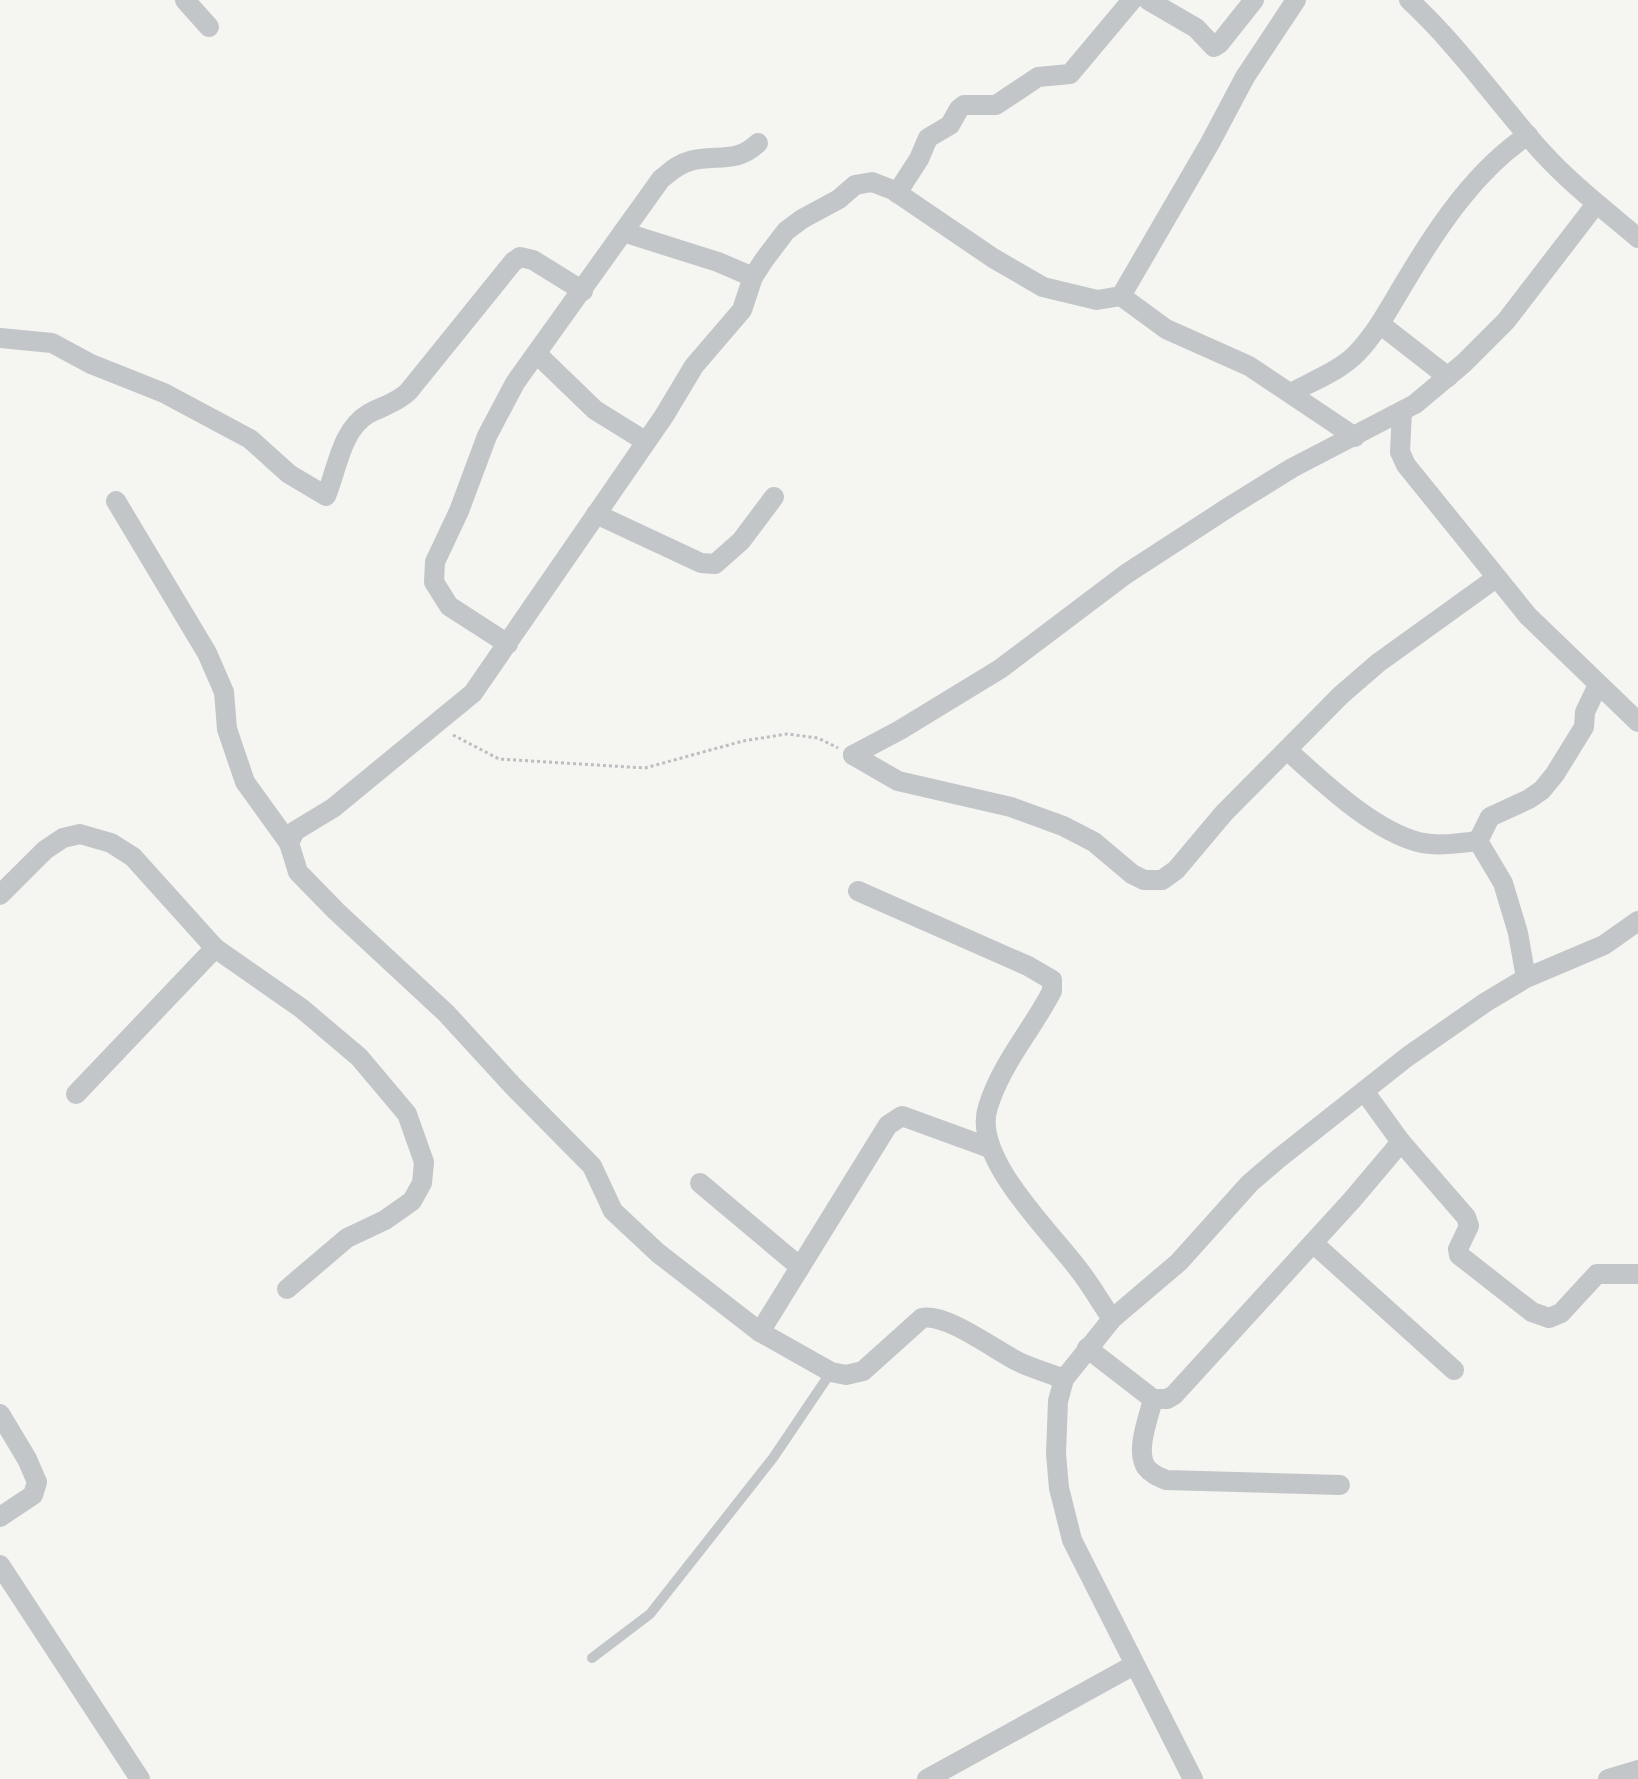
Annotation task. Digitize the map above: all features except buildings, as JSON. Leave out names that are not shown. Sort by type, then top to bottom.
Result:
[{"type":"street","points":[[184,0],[209,27]]},
{"type":"street","points":[[897,193],[919,159],[928,138],[950,125],[959,108],[968,104],[996,105],[1038,77],[1070,74],[1132,0]]},
{"type":"street","points":[[1148,0],[1196,28],[1214,47],[1220,45],[1254,0]]},
{"type":"street","points":[[1121,296],[1245,77],[1296,0]]},
{"type":"street","points":[[1409,0],[1465,60],[1528,135],[1596,204],[1636,230]]},
{"type":"street","points":[[1291,393],[1348,361],[1380,324],[1428,245],[1496,157],[1528,135]]},
{"type":"street","points":[[508,644],[449,606],[438,591],[433,575],[435,562],[459,511],[487,436],[515,383],[661,179],[676,166],[691,161],[733,158],[749,152],[758,143]]},
{"type":"street","points":[[289,843],[295,831],[333,808],[436,726],[473,693],[694,366],[742,310],[753,277],[791,226],[839,199],[850,188],[872,182],[897,193],[993,258],[1043,287],[1097,300],[1121,296],[1166,329],[1249,366],[1355,437]]},
{"type":"street","points":[[853,755],[900,730],[1000,669],[1126,574],[1229,507],[1292,468],[1402,411],[1448,377],[1506,321],[1596,204]]},
{"type":"street","points":[[623,232],[718,262],[753,277]]},
{"type":"street","points":[[0,338],[52,343],[91,364],[164,393],[250,439],[289,474],[326,496],[345,443],[357,423],[368,414],[396,403],[408,392],[513,262],[520,257],[533,260],[583,291]]},
{"type":"street","points":[[1380,324],[1448,377]]},
{"type":"street","points":[[537,354],[595,410],[645,441]]},
{"type":"street","points":[[1402,411],[1400,452],[1403,460],[1528,616],[1638,722]]},
{"type":"street","points":[[596,514],[701,563],[715,564],[741,541],[774,497]]},
{"type":"street","points":[[116,501],[207,653],[224,693],[227,729],[245,782],[289,843],[298,872],[336,911],[446,1013],[512,1085],[592,1166],[613,1211],[658,1253],[760,1332],[831,1372],[846,1375],[863,1371],[922,1318],[928,1317],[946,1322],[1020,1362],[1064,1378]]},
{"type":"street","points":[[853,755],[898,781],[1011,807],[1063,826],[1094,842],[1132,874],[1154,882],[1162,880],[1176,870],[1224,813],[1341,695],[1378,663],[1496,578]]},
{"type":"street","points":[[1478,841],[1490,817],[1529,799],[1542,790],[1555,774],[1584,727],[1585,712],[1598,685]]},
{"type":"street","points":[[1287,750],[1343,801],[1417,842],[1442,844],[1478,841]]},
{"type":"street","points":[[0,895],[45,850],[63,838],[80,834],[111,843],[133,857],[215,948],[301,1008],[359,1057],[408,1114],[424,1162],[422,1183],[411,1201],[385,1220],[346,1238],[287,1289]]},
{"type":"street","points":[[1478,841],[1503,882],[1518,933],[1526,978]]},
{"type":"street","points":[[858,891],[1028,966],[1052,980],[1052,991],[1014,1052],[987,1109],[985,1127],[990,1148],[1002,1171],[1080,1271],[1112,1319]]},
{"type":"street","points":[[1193,1779],[1076,1551],[1059,1488],[1056,1454],[1058,1401],[1064,1378],[1112,1319],[1179,1262],[1266,1169],[1364,1090],[1486,1002],[1526,978],[1604,945],[1638,921]]},
{"type":"street","points":[[76,1094],[215,948]]},
{"type":"street","points":[[1364,1090],[1401,1142],[1466,1218],[1469,1226],[1458,1249],[1459,1255],[1532,1312],[1550,1318],[1561,1314],[1597,1274],[1638,1274]]},
{"type":"street","points":[[760,1332],[888,1125],[902,1116],[990,1148]]},
{"type":"street","points":[[1088,1348],[1153,1399],[1167,1400],[1313,1243],[1401,1142]]},
{"type":"street","points":[[700,1183],[800,1267]]},
{"type":"street","points":[[1313,1243],[1454,1370]]},
{"type":"street","points":[[1153,1399],[1143,1444],[1144,1465],[1159,1477],[1166,1480],[1340,1485]]},
{"type":"street","points":[[0,1414],[27,1458],[37,1482],[33,1495],[0,1517]]},
{"type":"street","points":[[0,1565],[140,1779]]},
{"type":"street","points":[[927,1779],[1134,1665]]},
{"type":"street","points":[[1608,1779],[1638,1770]]},
{"type":"lane","points":[[592,1659],[650,1614],[773,1458],[831,1372]]},
{"type":"path","points":[[436,726],[499,759],[528,762],[645,768],[743,741],[787,734],[818,738],[853,755]]}]
